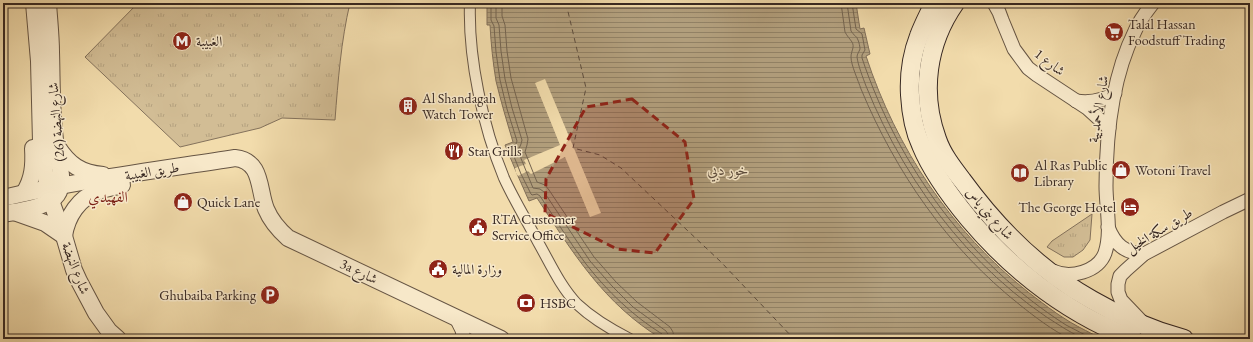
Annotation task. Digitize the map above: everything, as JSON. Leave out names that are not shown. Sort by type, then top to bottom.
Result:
[{"type":"main road","name":"شارع بني ياس","points":[[934,3],[916,45],[911,70],[910,95],[913,120],[920,144],[931,167],[954,202],[982,234],[1012,264],[1045,291],[1081,314],[1118,334],[1133,339]]},
{"type":"main road","name":"شارع بني ياس","points":[[955,3],[935,40],[930,60],[927,87],[930,114],[937,140],[950,164],[992,219],[1043,267],[1067,285],[1118,314],[1146,326],[1184,339]]},
{"type":"street","name":"شارع النهضة (26)","points":[[34,3],[39,61],[42,150],[64,236]]},
{"type":"street","name":"شارع النهضة (26)","points":[[48,3],[55,143],[61,178],[53,192]]},
{"type":"street","points":[[470,3],[474,69],[487,130],[504,178],[566,289],[576,302],[588,314],[602,324],[630,339]]},
{"type":"street","name":"شارع 1","points":[[994,3],[1014,50],[1028,68],[1093,112],[1109,128]]},
{"type":"street","name":"شارع 1","points":[[1002,3],[1002,20]]},
{"type":"street","name":"شارع الأحمديية","points":[[1043,267],[1056,273],[1070,275],[1089,269],[1096,265],[1104,254],[1108,241],[1106,173],[1109,128],[1115,93],[1128,46],[1135,30],[1152,3]]},
{"type":"street","points":[[1076,101],[1094,102],[1115,93]]},
{"type":"street","points":[[24,193],[29,184],[32,173],[34,160],[33,137],[35,124],[40,111]]},
{"type":"street","points":[[55,143],[65,157],[78,168],[92,174],[117,176]]},
{"type":"street","name":"طريق الغبيبة","points":[[53,192],[117,176],[235,158],[244,160],[254,168]]},
{"type":"street","name":"3a شارع","points":[[254,168],[266,209],[275,225],[288,238],[501,339]]},
{"type":"street","points":[[8,213],[45,223],[64,236],[70,215],[84,198],[97,191],[131,182],[156,170]]},
{"type":"street","points":[[3,198],[24,193],[53,192]]},
{"type":"street","points":[[8,213],[43,204],[53,192]]},
{"type":"street","name":"طريق سكة الخيل","points":[[1146,326],[1121,300],[1118,292],[1120,276],[1144,254],[1223,212],[1250,200]]},
{"type":"street","points":[[1108,227],[1115,241],[1121,247],[1132,252],[1144,254]]},
{"type":"street","name":"شارع النهضة","points":[[64,236],[74,270],[84,292],[100,318],[118,339]]},
{"type":"street","points":[[456,318],[462,330],[464,339]]},
{"type":"highlighted area","points":[[632,99],[685,142],[694,199],[655,253],[617,249],[545,213],[546,179],[586,107]]},
{"type":"green space","points":[[138,3],[350,3],[342,46],[335,120],[282,118],[260,128],[180,147],[85,57]]},
{"type":"green space","points":[[1092,214],[1090,240],[1083,250],[1073,257],[1064,257],[1047,247],[1052,241]]},
{"type":"water","name":"خور دبي","points":[[487,3],[856,3],[860,29],[864,28],[870,54],[866,56],[878,90],[910,155],[951,215],[975,243],[1000,268],[1028,292],[1074,324],[1102,339],[662,339],[641,325],[606,294],[577,258],[537,198],[529,201],[505,145],[513,142],[496,81],[490,25],[487,25]]},
{"type":"pier","points":[[545,79],[601,213],[590,217],[565,157],[531,174],[528,171],[518,176],[516,173],[515,168],[526,164],[524,160],[560,145],[535,83]]},
{"type":"ferry route","points":[[566,3],[586,88],[573,148],[600,155],[621,168],[721,262],[794,339]]},
{"type":"place","name":"Talal Hassan Foodstuff Trading","points":[[1114,32]]},
{"type":"place","name":"الغبيبة","points":[[182,41]]},
{"type":"place","name":"Al Shandagah Watch Tower","points":[[408,106]]},
{"type":"place","name":"Star Grills","points":[[454,151]]},
{"type":"place","name":"Wotoni Travel","points":[[1121,170]]},
{"type":"place","name":"Al Ras Public Library","points":[[1020,173]]},
{"type":"place","name":"Quick Lane","points":[[183,202]]},
{"type":"place","name":"The George Hotel","points":[[1130,207]]},
{"type":"place","name":"RTA Customer Service Office","points":[[478,227]]},
{"type":"place","name":"وزارة المالية","points":[[438,269]]},
{"type":"place","name":"Ghubaiba Parking","points":[[270,295]]},
{"type":"place","name":"HSBC","points":[[526,303]]},
{"type":"district","name":"الفهيدي","points":[[108,197]]}]
